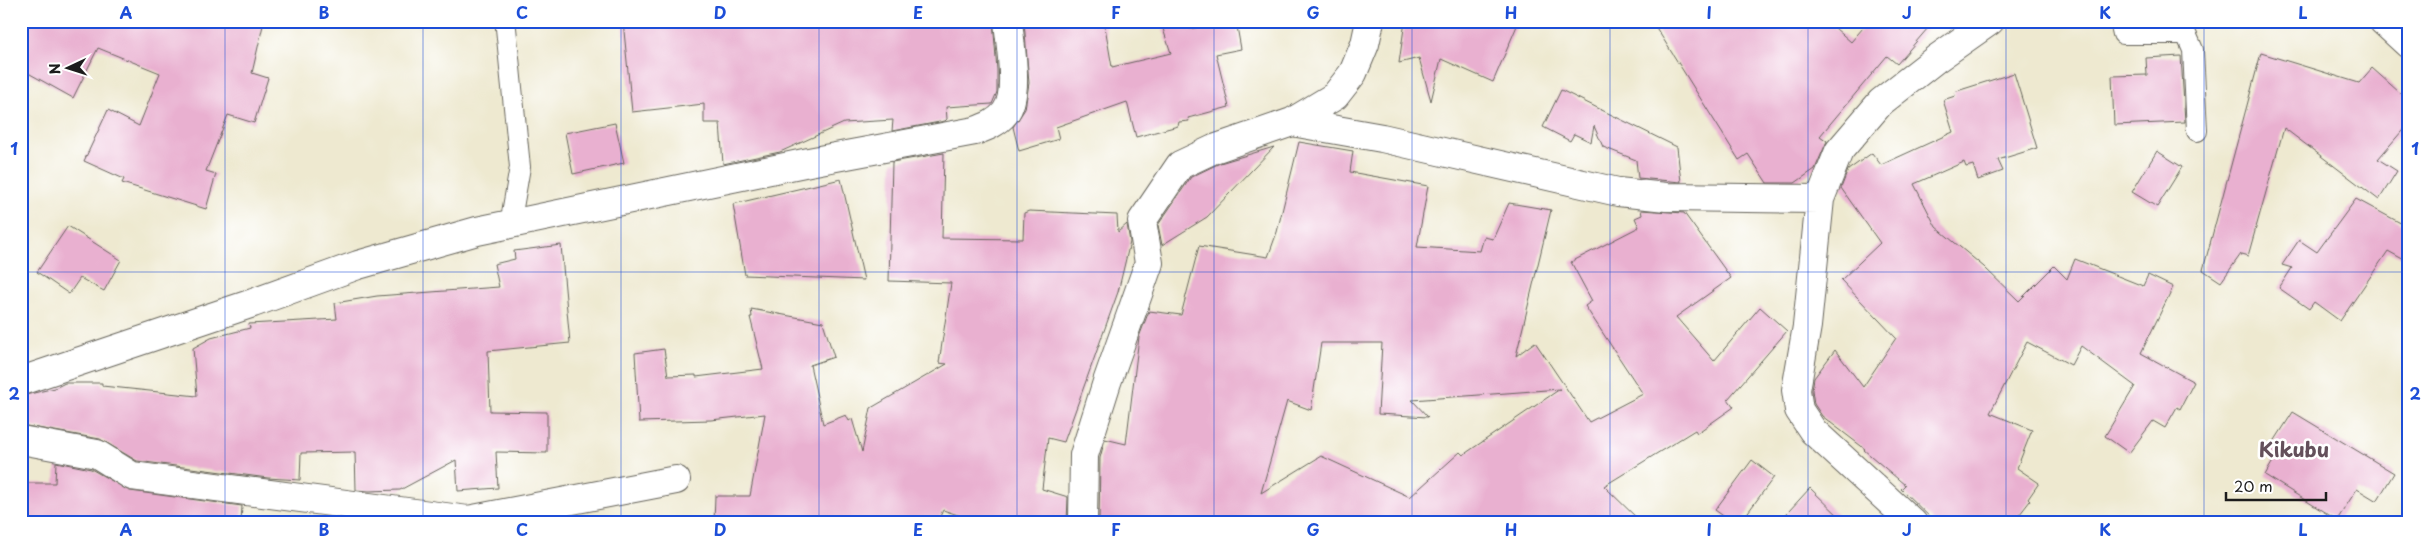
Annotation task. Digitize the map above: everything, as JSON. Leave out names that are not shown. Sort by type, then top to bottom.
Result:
[{"type":"street","points":[[21,381],[244,306],[358,265],[477,232],[808,162],[975,131],[994,124],[1005,113],[1012,101],[1008,21]]},
{"type":"street","points":[[1083,523],[1084,455],[1107,382],[1149,263],[1142,221],[1180,165],[1214,149],[1292,122],[1335,96],[1353,74],[1365,44],[1370,21]]},
{"type":"street","points":[[1913,523],[1812,431],[1799,410],[1796,390],[1807,326],[1820,199],[1839,151],[1881,102],[1936,59],[1990,21]]},
{"type":"street","points":[[2383,21],[2408,44]]},
{"type":"street","points":[[1292,122],[1391,140],[1618,192],[1666,197],[1820,199]]},
{"type":"street","points":[[21,440],[97,454],[132,476],[468,520],[676,480]]},
{"type":"lane","points":[[2120,21],[2123,34],[2186,34],[2193,50],[2197,131]]},
{"type":"lane","points":[[506,28],[520,167],[510,225]]},
{"type":"building","points":[[21,21],[264,21],[252,73],[268,78],[254,123],[228,115],[206,171],[216,174],[206,209],[122,183],[124,179],[84,161],[108,110],[139,126],[160,73],[98,48],[73,98],[21,69]]},
{"type":"building","points":[[623,21],[993,21],[997,92],[992,104],[946,107],[947,119],[945,121],[892,131],[893,120],[844,123],[780,152],[723,164],[720,123],[704,123],[704,104],[632,112]]},
{"type":"building","points":[[1024,21],[1104,21],[1112,67],[1171,53],[1163,29],[1188,22],[1190,29],[1224,21],[1236,21],[1241,49],[1216,54],[1229,107],[1188,118],[1189,121],[1179,122],[1178,126],[1136,137],[1127,102],[1056,127],[1059,139],[1019,151],[1013,127],[1025,109],[1029,83]]},
{"type":"building","points":[[1405,21],[1519,21],[1493,82],[1441,59],[1431,101],[1419,58],[1399,63]]},
{"type":"building","points":[[1652,21],[1827,21],[1851,42],[1869,21],[1934,21],[1897,64],[1887,56],[1820,136],[1827,141],[1815,169],[1795,183],[1767,183],[1748,154],[1739,160]]},
{"type":"building","points":[[2261,53],[2359,83],[2372,68],[2408,100],[2408,124],[2378,159],[2397,171],[2379,200],[2284,128],[2248,256],[2241,254],[2221,282],[2203,270]]},
{"type":"building","points":[[2181,56],[2185,122],[2114,125],[2112,76],[2147,75],[2146,58]]},
{"type":"building","points":[[2014,73],[2037,148],[1998,160],[2003,171],[1978,180],[1973,165],[1966,167],[1964,162],[1914,184],[1936,227],[1984,267],[2019,301],[2054,266],[2067,279],[2075,259],[2143,286],[2148,275],[2173,287],[2141,353],[2194,382],[2180,409],[2177,407],[2165,428],[2153,421],[2129,453],[2105,436],[2135,386],[2081,346],[2071,365],[2027,342],[1990,413],[2032,430],[2017,468],[2039,483],[2028,499],[2030,501],[2013,523],[1936,523],[1901,489],[1905,485],[1865,449],[1822,416],[1814,404],[1812,390],[1814,378],[1835,350],[1863,387],[1896,338],[1841,280],[1880,243],[1841,188],[1848,170],[1872,153],[1881,165],[1953,132],[1943,100],[1955,96],[1954,92]]},
{"type":"building","points":[[1561,90],[1677,147],[1681,182],[1638,178],[1636,160],[1603,147],[1594,126],[1591,142],[1574,134],[1570,141],[1543,127]]},
{"type":"building","points":[[615,123],[624,163],[573,174],[565,133]]},
{"type":"building","points":[[1299,142],[1353,151],[1350,172],[1428,186],[1417,247],[1480,251],[1484,237],[1493,239],[1509,203],[1551,210],[1516,356],[1535,342],[1589,422],[1643,394],[1585,306],[1592,301],[1571,262],[1639,227],[1635,218],[1642,215],[1641,210],[1684,213],[1731,278],[1676,317],[1714,361],[1760,307],[1787,331],[1728,399],[1734,407],[1697,433],[1695,430],[1604,486],[1642,523],[1099,523],[1100,458],[1105,439],[1126,444],[1139,337],[1149,311],[1181,315],[1199,246],[1268,257],[1277,232]],"holes":[[[1321,343],[1382,343],[1378,414],[1428,417],[1412,400],[1560,389],[1463,455],[1460,452],[1410,497],[1321,456],[1261,493],[1287,401],[1311,410]]]},
{"type":"building","points":[[1274,147],[1207,217],[1162,245],[1158,225],[1191,177],[1220,163]]},
{"type":"building","points":[[2157,151],[2182,167],[2157,207],[2132,192]]},
{"type":"building","points":[[944,153],[942,238],[1023,239],[1024,213],[1029,211],[1117,215],[1118,232],[1127,224],[1130,242],[1118,292],[1064,442],[1048,438],[1042,489],[1068,497],[1067,523],[982,523],[943,510],[937,523],[714,523],[715,496],[750,496],[765,414],[711,420],[639,422],[635,353],[664,349],[668,376],[696,375],[696,377],[763,369],[750,317],[752,317],[751,309],[823,322],[834,357],[810,365],[823,424],[846,415],[849,421],[852,419],[862,452],[871,408],[947,364],[939,363],[951,283],[889,281],[892,162]]},
{"type":"building","points":[[841,179],[864,280],[745,275],[733,204]]},
{"type":"building","points":[[2356,199],[2408,227],[2408,262],[2388,251],[2340,321],[2314,302],[2309,309],[2279,288],[2292,268],[2282,265],[2299,240],[2317,252]]},
{"type":"building","points":[[68,226],[121,260],[104,291],[80,278],[69,294],[37,272]]},
{"type":"building","points":[[561,245],[570,343],[488,351],[490,411],[547,412],[547,453],[496,452],[498,488],[458,491],[456,460],[400,490],[356,490],[355,452],[301,453],[300,480],[268,478],[137,461],[100,439],[21,425],[21,396],[55,388],[65,383],[102,383],[102,386],[197,396],[193,348],[211,338],[250,328],[249,324],[337,319],[335,303],[377,296],[499,287],[494,264],[515,259],[514,251]]},
{"type":"building","points":[[2293,412],[2394,473],[2377,501],[2357,489],[2337,520],[2265,475],[2276,456],[2268,451]]},
{"type":"building","points":[[1752,460],[1774,477],[1740,523],[1733,523],[1715,510]]},
{"type":"building","points":[[56,462],[91,469],[130,491],[242,506],[241,523],[21,523],[21,483],[55,483]]},
{"type":"building","points":[[1810,488],[1846,523],[1778,523]]},
{"type":"district","name":"Kikubu","points":[[2294,449]]}]
